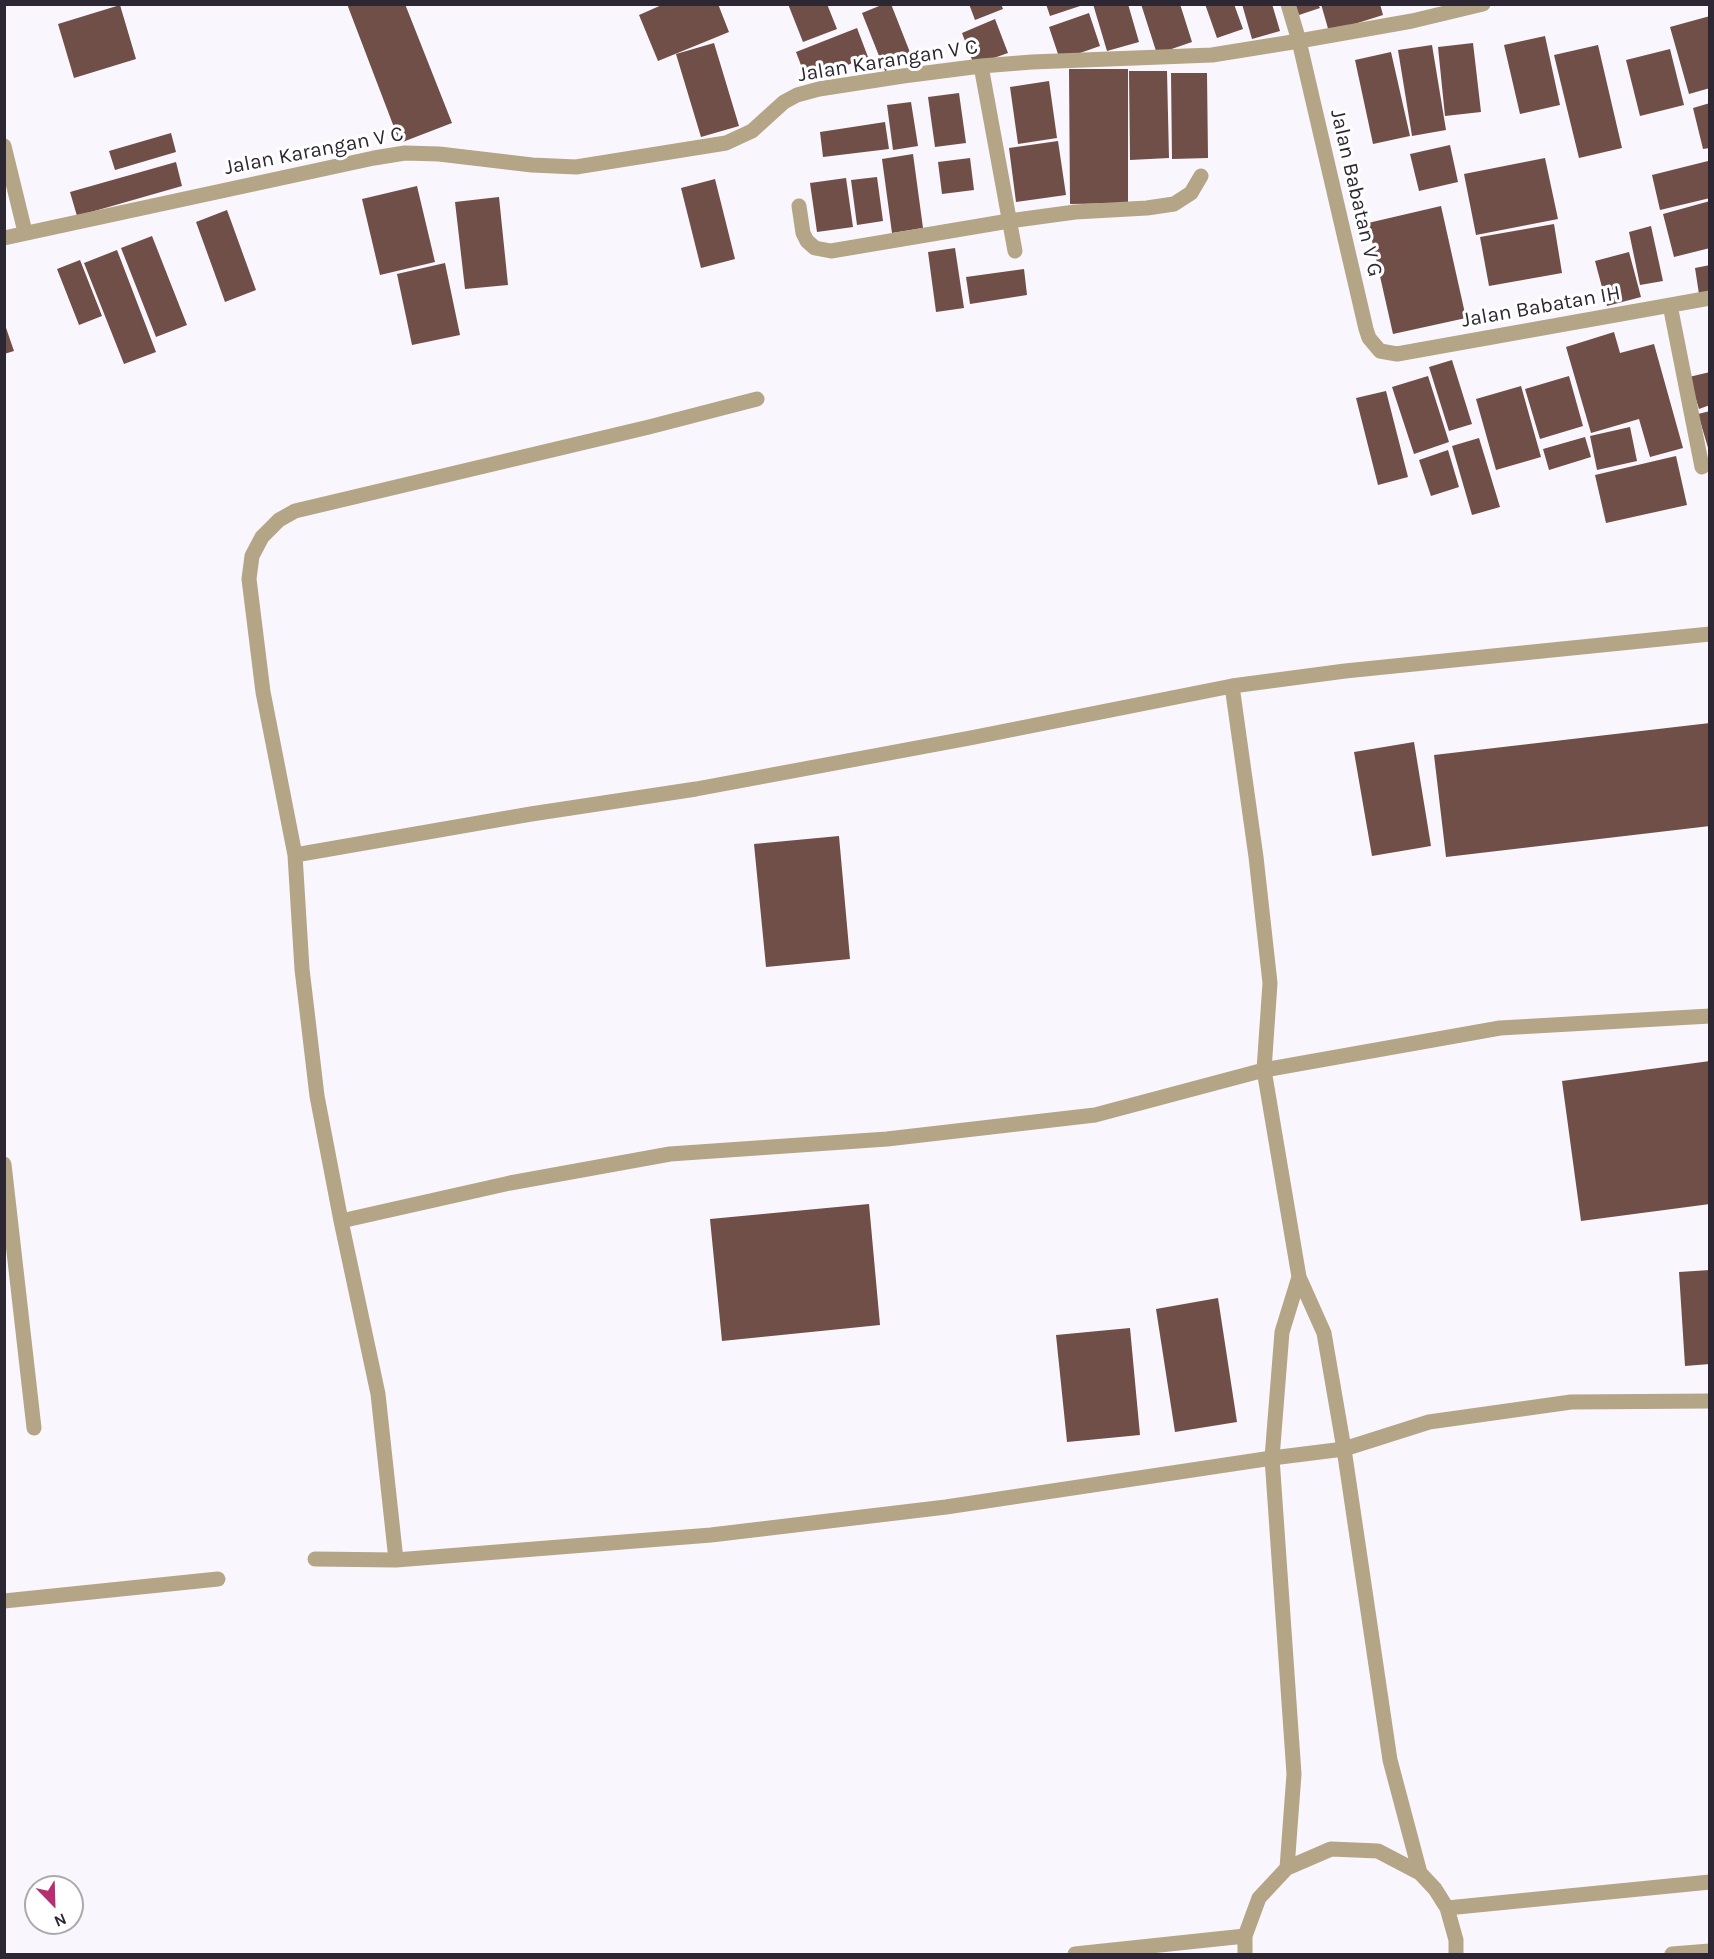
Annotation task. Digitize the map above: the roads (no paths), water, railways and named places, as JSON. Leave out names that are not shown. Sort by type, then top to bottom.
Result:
[{"type":"street","name":"Jalan Babatan V G","points":[[1288,4],[1299,42],[1366,328],[1369,338],[1380,351]]},
{"type":"street","name":"Jalan Karangan V C","points":[[4,238],[405,153],[439,154],[532,165],[576,166],[726,142],[752,131],[784,102],[796,95],[819,89],[981,66],[1212,55],[1412,21],[1483,4]]},
{"type":"street","points":[[981,66],[1015,251]]},
{"type":"street","points":[[4,146],[25,232]]},
{"type":"street","points":[[799,206],[803,233],[807,241],[815,248],[831,251],[1009,220],[1174,204],[1191,193],[1201,176]]},
{"type":"street","name":"Jalan Babatan IH","points":[[1380,351],[1396,354],[1710,298]]},
{"type":"street","points":[[1670,305],[1702,467]]},
{"type":"street","points":[[396,1560],[378,1394],[317,1096],[302,969],[295,855],[263,692],[249,579],[252,556],[262,537],[279,520],[295,511],[649,428],[757,399]]},
{"type":"street","points":[[295,855],[543,812],[696,789],[1232,686],[1345,671],[1710,634]]},
{"type":"street","points":[[1232,686],[1256,857],[1270,984],[1264,1070],[1299,1277],[1324,1333],[1344,1449],[1390,1760],[1420,1873]]},
{"type":"street","points":[[341,1221],[510,1183],[670,1154],[887,1139],[1095,1115],[1264,1070],[1500,1028],[1710,1016]]},
{"type":"street","points":[[4,1164],[10,1271],[34,1428]]},
{"type":"street","points":[[1287,1868],[1294,1774],[1272,1458],[1282,1332],[1299,1277]]},
{"type":"street","points":[[315,1559],[396,1560],[711,1535],[946,1507],[1344,1449],[1430,1422],[1571,1402],[1710,1401]]},
{"type":"street","points":[[4,1601],[218,1579]]},
{"type":"street","points":[[1245,1954],[1245,1936],[1259,1898],[1287,1868],[1331,1849],[1378,1851],[1420,1873],[1435,1889],[1446,1908],[1456,1940],[1456,1954]]},
{"type":"street","points":[[1446,1908],[1710,1882]]},
{"type":"street","points":[[1076,1954],[1245,1936]]},
{"type":"street","points":[[1672,1954],[1710,1951]]}]
